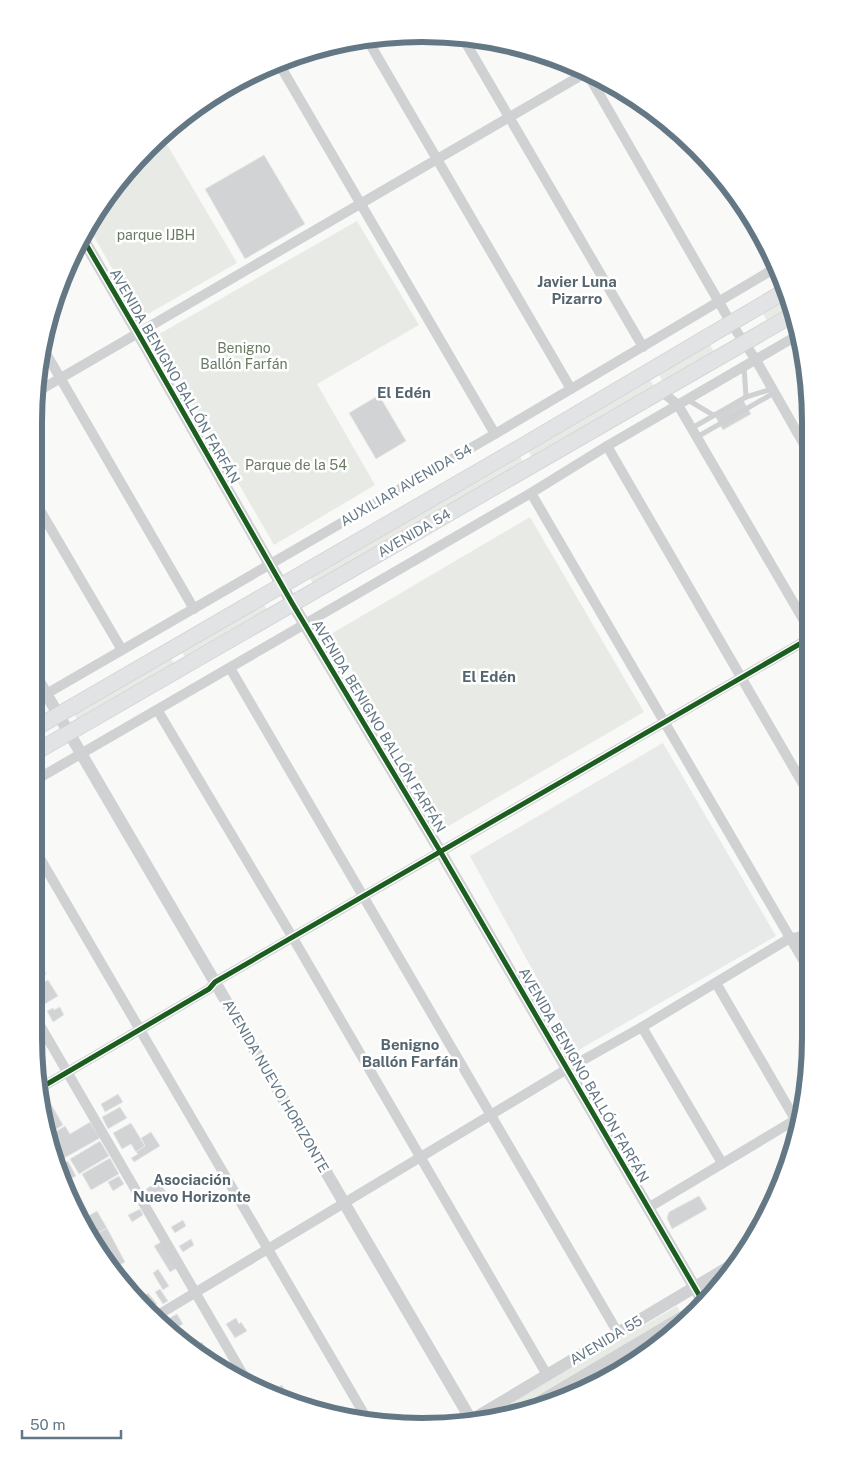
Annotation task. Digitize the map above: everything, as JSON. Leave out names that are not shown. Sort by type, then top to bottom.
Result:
[{"type":"main road","name":"AVENIDA 54","points":[[42,724],[520,448],[780,294]]},
{"type":"main road","name":"AVENIDA 54","points":[[42,749],[788,317]]},
{"type":"street","points":[[467,45],[643,346]]},
{"type":"street","points":[[371,46],[571,388]]},
{"type":"street","points":[[282,69],[495,434]]},
{"type":"street","points":[[44,388],[579,76]]},
{"type":"street","points":[[592,83],[731,323],[756,360],[802,441]]},
{"type":"street","name":"AVENIDA BENIGNO BALLÓN FARFÁN","points":[[87,245],[292,603],[440,851],[700,1297]]},
{"type":"street","name":"AUXILIAR AVENIDA 54","points":[[42,696],[771,271]]},
{"type":"street","points":[[42,776],[306,625],[793,338]]},
{"type":"street","points":[[48,357],[194,609]]},
{"type":"street","points":[[660,390],[683,403],[694,432],[802,617]]},
{"type":"street","points":[[607,446],[802,782]]},
{"type":"street","points":[[531,493],[802,958]]},
{"type":"street","points":[[42,514],[122,650]]},
{"type":"street","points":[[46,1085],[209,989],[215,982],[802,643]]},
{"type":"street","points":[[230,668],[618,1333]]},
{"type":"street","points":[[42,687],[46,694]]},
{"type":"street","name":"AVENIDA NUEVO HORIZONTE","points":[[46,694],[468,1414]]},
{"type":"street","points":[[158,710],[547,1375]]},
{"type":"street","points":[[42,862],[269,1249],[362,1412]]},
{"type":"street","points":[[161,1313],[567,1069],[642,1027],[790,938],[802,935]]},
{"type":"street","points":[[716,983],[795,1113]]},
{"type":"street","points":[[642,1027],[722,1163]]},
{"type":"street","points":[[42,1029],[241,1372]]},
{"type":"street","points":[[648,1208],[793,1121]]},
{"type":"street","name":"AVENIDA 55","points":[[485,1412],[722,1272]]},
{"type":"street","name":"AVENIDA 55","points":[[551,1395],[674,1322]]},
{"type":"lane","points":[[744,367],[746,397]]},
{"type":"lane","points":[[694,432],[713,415],[746,397],[773,391]]},
{"type":"lane","points":[[694,432],[773,391]]},
{"type":"lane","points":[[683,403],[713,415]]},
{"type":"shaded area","points":[[663,743],[776,936],[577,1051],[470,856]]},
{"type":"green space","name":"parque IJBH","points":[[166,143],[237,263],[141,318],[92,234],[121,191]]},
{"type":"green space","name":"Benigno Ballón Farfán","points":[[357,221],[419,325],[317,384],[375,485],[274,545],[154,337]]},
{"type":"green space","points":[[782,300],[786,311],[767,321],[762,312]]},
{"type":"green space","points":[[709,343],[714,352],[663,382],[658,373]]},
{"type":"green space","points":[[649,379],[654,386],[532,458],[528,450]]},
{"type":"green space","points":[[519,455],[524,463],[313,584],[309,576]]},
{"type":"green space","points":[[530,517],[644,712],[445,828],[331,634]]},
{"type":"green space","points":[[263,602],[267,610],[186,658],[181,651]]},
{"type":"green space","points":[[170,657],[175,665],[79,722],[74,714]]},
{"type":"green space","points":[[677,1306],[680,1312],[521,1405],[499,1410]]},
{"type":"building","points":[[264,155],[305,224],[245,259],[205,189]]},
{"type":"building","points":[[379,395],[406,441],[376,459],[349,413]]},
{"type":"building","points":[[743,400],[751,414],[723,430],[715,416]]},
{"type":"building","points":[[42,966],[46,974],[42,976]]},
{"type":"building","points":[[48,980],[58,996],[42,1006],[42,983]]},
{"type":"building","points":[[60,1007],[64,1015],[53,1022],[47,1011]]},
{"type":"building","points":[[118,1094],[123,1102],[105,1112],[101,1104]]},
{"type":"building","points":[[51,1104],[63,1125],[54,1131],[50,1112],[49,1105]]},
{"type":"building","points":[[120,1107],[127,1118],[108,1129],[102,1117]]},
{"type":"building","points":[[90,1122],[100,1138],[63,1159],[54,1132],[65,1126],[70,1134]]},
{"type":"building","points":[[131,1123],[145,1146],[136,1152],[131,1144],[122,1149],[113,1133]]},
{"type":"building","points":[[151,1132],[160,1146],[134,1162],[131,1158],[138,1154],[136,1152],[145,1146],[141,1138]]},
{"type":"building","points":[[100,1141],[109,1156],[79,1174],[70,1159]]},
{"type":"building","points":[[110,1158],[119,1174],[91,1190],[82,1174]]},
{"type":"building","points":[[68,1161],[76,1176],[70,1179],[64,1163]]},
{"type":"building","points":[[119,1176],[124,1184],[113,1191],[108,1182]]},
{"type":"building","points":[[159,1181],[166,1192],[154,1200],[146,1189]]},
{"type":"building","points":[[699,1196],[707,1209],[672,1229],[667,1218],[669,1212]]},
{"type":"building","points":[[81,1199],[88,1213],[86,1214],[79,1200]]},
{"type":"building","points":[[140,1209],[143,1215],[132,1222],[128,1215]]},
{"type":"building","points":[[97,1211],[107,1228],[97,1234],[87,1216]]},
{"type":"building","points":[[183,1220],[186,1226],[175,1233],[171,1227]]},
{"type":"building","points":[[107,1228],[125,1262],[119,1266],[97,1234]]},
{"type":"building","points":[[191,1239],[194,1245],[183,1252],[179,1246]]},
{"type":"building","points":[[161,1242],[177,1268],[170,1272],[154,1246]]},
{"type":"building","points":[[158,1269],[169,1286],[163,1290],[153,1273]]},
{"type":"building","points":[[160,1289],[168,1301],[163,1304],[155,1292]]},
{"type":"building","points":[[148,1293],[157,1304],[154,1306],[144,1296]]},
{"type":"building","points":[[177,1314],[183,1324],[177,1327],[168,1319]]},
{"type":"building","points":[[236,1318],[239,1324],[241,1322],[247,1331],[235,1338],[226,1324]]},
{"type":"building","points":[[202,1342],[207,1350],[207,1350],[199,1344]]},
{"type":"building","points":[[282,1385],[287,1392],[277,1389],[275,1388]]},
{"type":"cycle path","points":[[87,245],[292,603],[440,851],[700,1297]]},
{"type":"cycle path","points":[[46,1085],[209,989],[215,982],[802,643]]},
{"type":"district","name":"Javier Luna Pizarro","points":[[577,290]]},
{"type":"district","name":"El Edén","points":[[404,392]]},
{"type":"district","name":"El Edén","points":[[489,676]]},
{"type":"district","name":"Benigno Ballón Farfán","points":[[410,1052]]},
{"type":"district","name":"Asociación Nuevo Horizonte","points":[[192,1188]]},
{"type":"park label","name":"Parque de la 54","points":[[296,465]]}]
